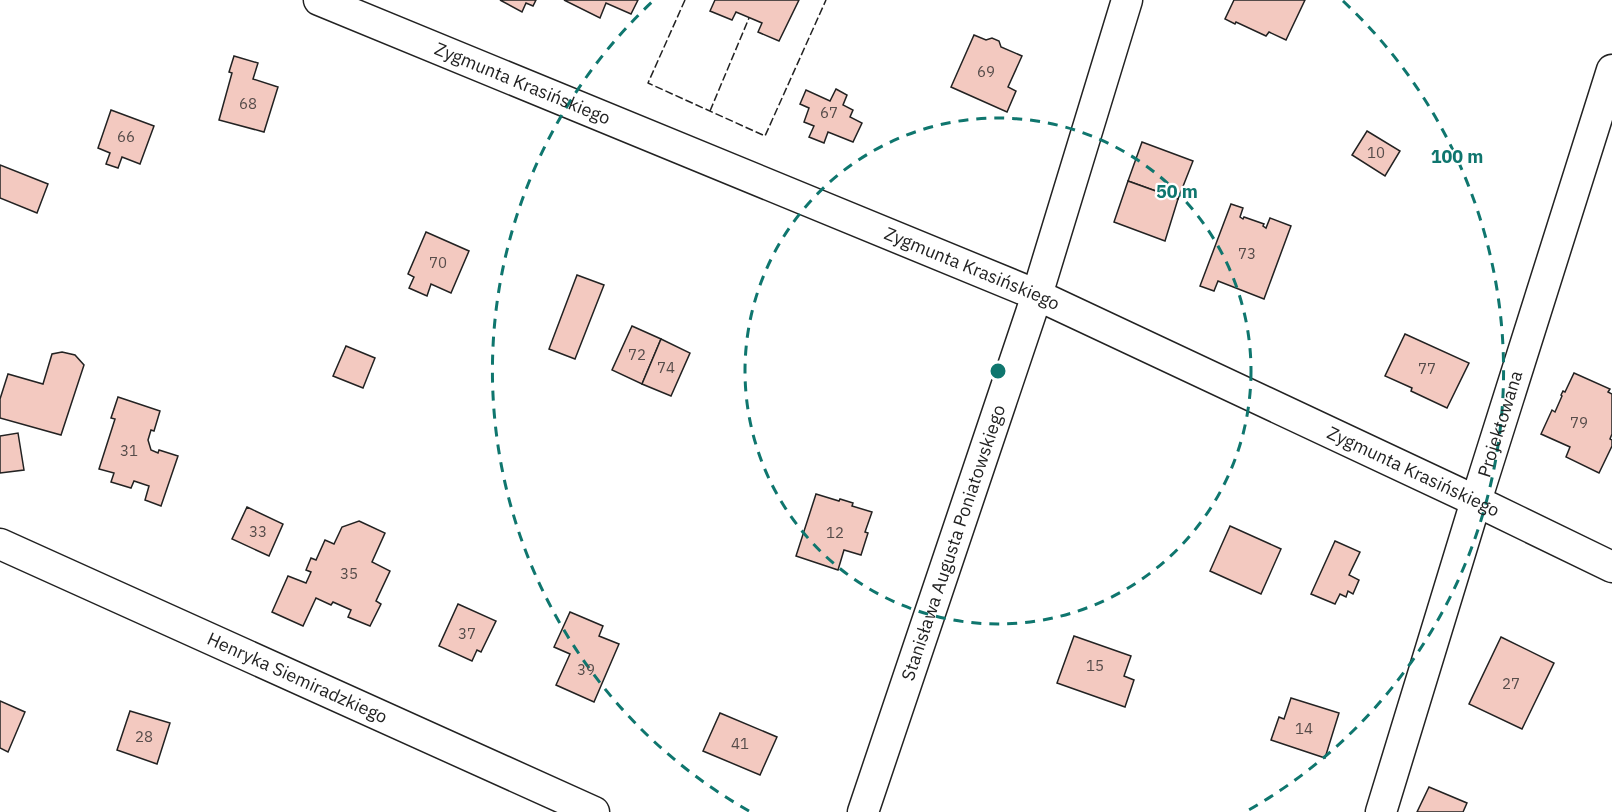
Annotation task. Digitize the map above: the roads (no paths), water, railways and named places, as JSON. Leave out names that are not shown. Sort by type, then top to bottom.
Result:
[{"type":"street","name":"Zygmunta Krasińskiego","points":[[319,0],[1036,295],[1612,567]]},
{"type":"street","name":"Stanisława Augusta Poniatowskiego","points":[[863,812],[1036,295],[1127,0]]},
{"type":"street","name":"Projektowana","points":[[1381,812],[1612,70]]},
{"type":"street","name":"Henryka Siemiradzkiego","points":[[0,544],[594,812]]}]
